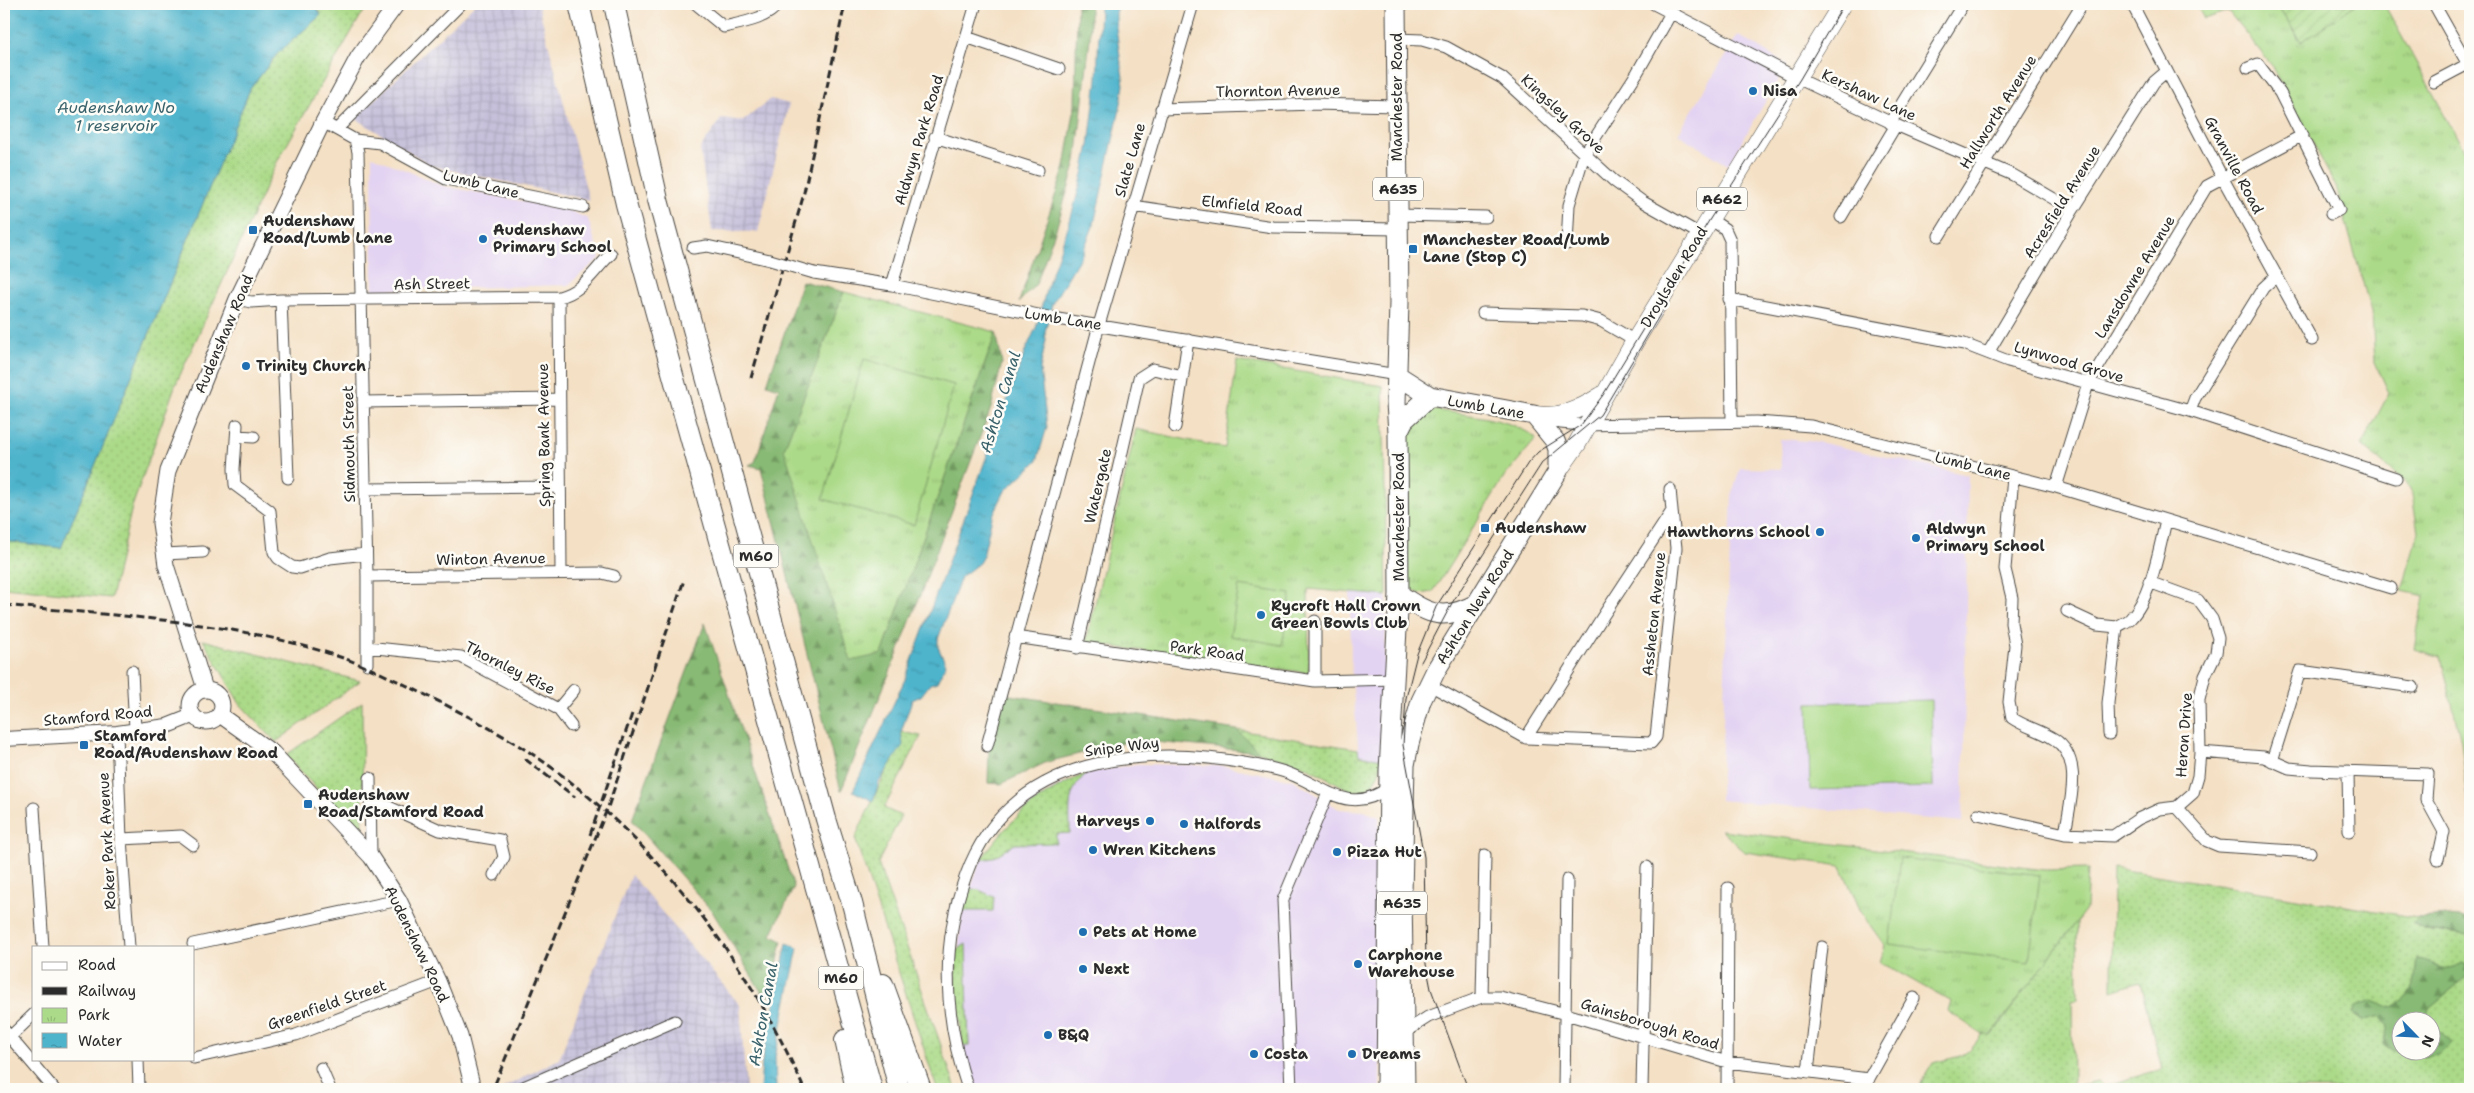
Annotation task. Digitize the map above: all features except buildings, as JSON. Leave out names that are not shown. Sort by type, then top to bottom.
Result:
[{"type":"highway","name":"M60","points":[[580,4],[629,213],[872,1089]]},
{"type":"highway","name":"M60","points":[[614,4],[658,200],[826,819],[852,903],[920,1089]]},
{"type":"highway","name":"Manchester Road","points":[[1386,1089],[1389,787],[1399,594],[1398,432],[1396,403],[1398,222],[1396,4]]},
{"type":"highway","name":"Lumb Lane","points":[[1397,374],[1430,396],[1539,416]]},
{"type":"highway","name":"Lumb Lane","points":[[1398,432],[1404,420],[1430,396]]},
{"type":"highway","points":[[1539,416],[1558,449],[1558,471]]},
{"type":"highway","name":"Ashton New Road","points":[[1402,986],[1405,765],[1416,718],[1428,684],[1558,471]]},
{"type":"highway","points":[[1399,594],[1418,607],[1439,615],[1460,611],[1478,602]]},
{"type":"highway","points":[[1396,679],[1428,684]]},
{"type":"highway","name":"M60","points":[[810,866],[819,937],[856,1089]]},
{"type":"highway","name":"M60","points":[[852,903],[899,1089]]},
{"type":"highway","name":"A635","points":[[1402,986],[1405,1089]]},
{"type":"main road","name":"Audenshaw Road","points":[[397,4],[358,57],[323,122],[236,299],[168,471],[160,523],[165,554],[206,690],[215,692],[220,698],[222,708],[220,715],[273,753],[371,857],[399,900],[438,981],[460,1036],[473,1089]]},
{"type":"main road","name":"Droylsden Road","points":[[1587,424],[1635,341],[1842,4]]},
{"type":"main road","name":"Lumb Lane","points":[[1539,416],[1571,414],[1603,395]]},
{"type":"main road","name":"Ashton New Road","points":[[1558,471],[1577,444],[1587,424]]},
{"type":"main road","points":[[206,690],[198,691],[191,698],[189,707],[192,716],[200,722],[207,723],[215,720],[220,715]]},
{"type":"street","points":[[337,129],[461,4]]},
{"type":"street","points":[[696,4],[724,28],[774,10],[778,4]]},
{"type":"street","name":"Aldwyn Park Road","points":[[892,285],[976,4]]},
{"type":"street","name":"Slate Lane","points":[[1099,325],[1160,108],[1193,4]]},
{"type":"street","name":"Kershaw Lane","points":[[1654,4],[1797,78],[1893,124],[2013,175],[2073,210]]},
{"type":"street","points":[[1841,217],[1963,4]]},
{"type":"street","name":"Hallworth Avenue","points":[[1938,236],[2082,4]]},
{"type":"street","name":"Granville Road","points":[[2132,4],[2222,177],[2312,340]]},
{"type":"street","points":[[2434,4],[2469,66],[2434,82]]},
{"type":"street","points":[[1567,244],[1569,205],[1584,155],[1632,81],[1672,13]]},
{"type":"street","points":[[966,37],[1059,69]]},
{"type":"street","name":"Kingsley Grove","points":[[1396,38],[1422,40],[1446,47],[1502,78],[1584,155],[1643,202],[1700,234]]},
{"type":"street","points":[[2248,68],[2258,64],[2280,93],[2303,135],[2339,210],[2331,214]]},
{"type":"street","name":"Acresfield Avenue","points":[[1988,353],[2073,210],[2154,82],[2167,71]]},
{"type":"street","name":"Thornton Avenue","points":[[1160,108],[1314,104],[1396,106]]},
{"type":"street","points":[[323,122],[355,140]]},
{"type":"street","name":"Lansdowne Avenue","points":[[2056,487],[2088,384],[2208,186],[2303,135]]},
{"type":"street","points":[[935,138],[1038,170]]},
{"type":"street","name":"Lumb Lane","points":[[355,140],[380,143],[446,179],[583,207]]},
{"type":"street","name":"Sidmouth Street","points":[[355,140],[358,152],[367,576],[366,664]]},
{"type":"street","name":"Elmfield Road","points":[[1133,206],[1273,227],[1486,217]]},
{"type":"street","points":[[1710,219],[1725,229],[1730,240],[1728,299],[1732,422]]},
{"type":"street","name":"Lumb Lane","points":[[693,248],[707,246],[770,260],[814,273],[892,285],[1058,320],[1099,325],[1397,374]]},
{"type":"street","name":"Ash Street","points":[[236,299],[251,302],[281,300],[559,297],[567,295],[586,284],[611,254]]},
{"type":"street","points":[[2190,411],[2263,288],[2276,275]]},
{"type":"street","name":"Spring Bank Avenue","points":[[559,297],[561,573]]},
{"type":"street","name":"Lynwood Grove","points":[[1728,299],[1964,344],[2088,384],[2190,411],[2396,478]]},
{"type":"street","points":[[281,300],[288,478]]},
{"type":"street","points":[[1483,313],[1582,316],[1601,321],[1635,341]]},
{"type":"street","points":[[987,746],[1099,325]]},
{"type":"street","points":[[1175,428],[1188,340]]},
{"type":"street","name":"Watergate","points":[[1077,648],[1139,378],[1153,369],[1182,376]]},
{"type":"street","points":[[363,402],[559,399]]},
{"type":"street","name":"Lumb Lane","points":[[1539,416],[1561,423],[1587,424],[1732,422],[1811,426],[2056,487],[2391,588]]},
{"type":"street","points":[[254,437],[237,430],[234,469],[235,485],[270,511],[274,552],[278,558],[292,568],[300,568],[330,558],[366,554]]},
{"type":"street","points":[[2014,477],[2006,569],[2012,598],[2011,623],[2015,645],[2009,702],[2012,718],[2055,740],[2068,757],[2073,772],[2065,834]]},
{"type":"street","points":[[365,490],[560,487]]},
{"type":"street","points":[[1670,489],[1672,511]]},
{"type":"street","name":"Assheton Avenue","points":[[1428,684],[1526,738],[1651,743],[1656,737],[1676,548],[1672,511]]},
{"type":"street","name":"Assheton Avenue","points":[[1526,738],[1672,511]]},
{"type":"street","points":[[2067,611],[2097,625],[2117,627],[2130,620],[2141,604],[2149,582],[2166,521]]},
{"type":"street","points":[[165,554],[203,552]]},
{"type":"street","name":"Winton Avenue","points":[[367,576],[561,573],[602,573],[614,576]]},
{"type":"street","name":"Heron Drive","points":[[2149,582],[2198,600],[2212,619],[2218,638],[2216,652],[2205,676],[2199,700],[2200,752],[2198,776],[2193,793],[2177,807]]},
{"type":"street","points":[[1314,621],[1315,681]]},
{"type":"street","points":[[2109,734],[2108,703],[2117,627]]},
{"type":"street","name":"Park Road","points":[[1015,638],[1315,681],[1396,679]]},
{"type":"street","name":"Thornley Rise","points":[[367,647],[461,657],[558,709],[571,726]]},
{"type":"street","points":[[132,671],[135,729]]},
{"type":"street","points":[[2272,760],[2300,671],[2413,687]]},
{"type":"street","points":[[558,709],[574,690]]},
{"type":"street","name":"Stamford Road","points":[[4,739],[117,733],[167,726],[192,716]]},
{"type":"street","name":"Roker Park Avenue","points":[[117,733],[121,839],[129,946]]},
{"type":"street","points":[[2200,752],[2243,754],[2272,760],[2289,768],[2428,774],[2426,799],[2444,832],[2438,859]]},
{"type":"street","name":"Snipe Way","points":[[968,1089],[954,1041],[947,991],[951,927],[961,889],[983,838],[1004,813],[1021,798],[1060,774],[1084,766],[1148,757],[1195,757],[1242,762],[1291,773],[1328,793],[1355,801],[1373,798],[1389,787]]},
{"type":"street","points":[[2348,771],[2349,831]]},
{"type":"street","points":[[370,778],[371,857]]},
{"type":"street","points":[[1291,1089],[1283,900],[1328,793]]},
{"type":"street","points":[[371,800],[440,830],[500,840],[504,857],[494,875]]},
{"type":"street","points":[[1978,814],[2065,834],[2113,836],[2138,819],[2160,809],[2177,807],[2194,829],[2207,841],[2219,846],[2310,852]]},
{"type":"street","points":[[34,808],[43,946]]},
{"type":"street","points":[[121,839],[181,836],[193,845]]},
{"type":"street","points":[[1482,997],[1485,854]]},
{"type":"street","points":[[1642,1089],[1646,866]]},
{"type":"street","points":[[1564,1089],[1567,880]]},
{"type":"street","points":[[1727,1089],[1728,888]]},
{"type":"street","points":[[193,944],[399,900]]},
{"type":"street","points":[[1808,1072],[1822,947]]},
{"type":"street","name":"Greenfield Street","points":[[195,1058],[296,1035],[438,981]]},
{"type":"street","points":[[1402,986],[1414,1010],[1428,1017]]},
{"type":"street","name":"Gainsborough Road","points":[[1403,1033],[1428,1017],[1482,997],[1500,997],[1566,1014],[1727,1062],[1869,1079]]},
{"type":"street","points":[[1863,1089],[1914,998]]},
{"type":"street","points":[[32,1015],[7,1033],[48,1087]]},
{"type":"street","points":[[519,1089],[675,1021]]},
{"type":"street","points":[[138,1060],[139,1089]]},
{"type":"street","points":[[321,1068],[330,1089]]},
{"type":"shaded area","points":[[475,4],[538,4],[589,200],[432,166],[355,118]]},
{"type":"shaded area","points":[[1738,35],[1787,65],[1728,165],[1678,134]]},
{"type":"shaded area","points":[[771,99],[789,104],[758,232],[712,231],[700,149],[722,118],[743,121]]},
{"type":"shaded area","name":"Audenshaw Primary School","points":[[372,156],[443,186],[568,210],[588,219],[600,258],[568,285],[373,290]]},
{"type":"shaded area","points":[[1780,439],[1818,442],[1968,475],[1963,822],[1720,800],[1732,495],[1740,468],[1781,469]]},
{"type":"shaded area","points":[[1350,592],[1387,596],[1382,759],[1359,755],[1351,665]]},
{"type":"shaded area","points":[[1137,764],[1223,766],[1293,780],[1339,809],[1364,811],[1379,817],[1380,1089],[969,1089],[955,981],[962,911],[980,862],[1002,832],[1030,804],[1059,785],[1087,773]]},
{"type":"shaded area","points":[[631,875],[740,1005],[746,1089],[501,1089],[559,1059]]},
{"type":"green space","points":[[313,4],[370,4],[360,17],[277,162],[175,386],[132,507],[111,598],[4,587],[4,541],[61,548],[250,89],[277,54],[321,15]]},
{"type":"green space","points":[[1077,4],[1090,4],[1090,38],[1076,162],[1056,229],[1036,284],[1019,302],[1065,167],[1075,106]]},
{"type":"green space","points":[[2196,4],[2277,4],[2301,42],[2356,4],[2384,4],[2470,161],[2470,817],[2461,741],[2441,657],[2414,649],[2424,596],[2402,591],[2418,532],[2411,488],[2362,445],[2389,393],[2375,362],[2372,315],[2336,187],[2273,67],[2228,11],[2204,19]]},
{"type":"green space","points":[[2277,4],[2356,4],[2301,42]]},
{"type":"green space","points":[[802,281],[844,292],[784,449],[882,654],[996,332],[1002,363],[991,408],[903,640],[841,791],[761,468],[749,465],[755,462],[779,388],[767,384]]},
{"type":"green space","points":[[844,292],[996,332],[882,654],[851,661],[784,449]]},
{"type":"green space","points":[[864,359],[954,385],[914,525],[823,499]]},
{"type":"green space","points":[[1237,361],[1383,386],[1387,596],[1308,589],[1309,673],[1086,643],[1136,429],[1225,448]]},
{"type":"green space","points":[[1436,410],[1503,422],[1516,426],[1536,439],[1505,476],[1433,592],[1420,594],[1408,587],[1406,436],[1417,418]]},
{"type":"green space","name":"Rycroft Hall Crown Green Bowls Club","points":[[1239,586],[1291,594],[1282,645],[1230,636]]},
{"type":"green space","points":[[705,623],[794,887],[771,935],[782,941],[771,995],[765,998],[712,911],[632,820]]},
{"type":"green space","points":[[203,640],[360,681],[276,742],[240,704]]},
{"type":"green space","points":[[1004,694],[1237,730],[1259,752],[1135,740],[1047,762],[1001,784],[988,783],[989,751]]},
{"type":"green space","points":[[1931,700],[1933,787],[1810,790],[1808,703]]},
{"type":"green space","points":[[362,702],[363,840],[286,755]]},
{"type":"green space","points":[[1237,730],[1358,749],[1359,755],[1382,759],[1379,773],[1366,791],[1351,791],[1307,767],[1259,752]]},
{"type":"green space","points":[[901,732],[921,736],[884,808],[901,816],[878,863],[956,1089],[937,1089],[855,838],[902,738]]},
{"type":"green space","points":[[1087,773],[1072,793],[1070,833],[1056,834],[1056,843],[1015,844],[992,858],[981,860],[1003,831],[1027,808],[1055,789]]},
{"type":"green space","points":[[1721,830],[2045,870],[2088,869],[2086,909],[1990,1036],[1982,1034],[1948,1011],[1951,1002],[1880,962],[1885,946],[1862,914],[1841,866],[1745,852]]},
{"type":"green space","points":[[1900,858],[2040,875],[2029,962],[1889,944]]},
{"type":"green space","points":[[2113,868],[2419,918],[2413,924],[2424,930],[2470,935],[2470,1089],[1917,1089],[1933,1063],[1966,1053],[1982,1034],[1991,1036],[2077,920],[2078,999],[2072,1000],[2073,1087],[2097,1081],[2104,1086],[2162,1069],[2140,982],[2112,991]]},
{"type":"green space","points":[[969,888],[979,890],[994,897],[993,911],[962,911]]},
{"type":"green space","points":[[2448,916],[2470,918],[2470,935],[2424,930],[2413,924],[2419,918]]},
{"type":"green space","points":[[966,944],[969,1046],[963,1046],[955,981],[957,950]]},
{"type":"green space","points":[[2417,959],[2430,962],[2442,968],[2454,967],[2463,963],[2470,966],[2470,974],[2428,1010],[2392,1010],[2392,1050],[2383,1045],[2388,1026],[2380,1016],[2362,1021],[2353,1014],[2356,1006],[2373,1000],[2393,1008],[2401,1003],[2410,993]]},
{"type":"green space","points":[[2442,1034],[2451,1043],[2442,1052]]},
{"type":"water","name":"Audenshaw No 1 reservoir","points":[[4,4],[313,4],[321,15],[277,54],[250,89],[61,548],[4,541]]},
{"type":"water","points":[[1100,4],[1116,4],[1116,27],[1124,85],[1094,224],[1082,254],[1052,304],[1045,332],[1046,340],[1040,369],[1047,427],[1037,461],[1005,491],[992,517],[983,556],[979,563],[961,577],[938,639],[938,647],[946,664],[937,682],[930,684],[921,696],[912,700],[901,732],[903,745],[879,782],[873,801],[853,791],[906,677],[1026,349],[1036,328],[1046,290],[1070,221],[1089,145],[1097,79]]},
{"type":"water","points":[[787,943],[798,948],[775,1057],[776,1089],[760,1089],[762,1061]]},
{"type":"tram line","points":[[1468,1089],[1431,989],[1426,964],[1424,857],[1403,745],[1406,698],[1417,654],[1436,607],[1528,463],[1538,452],[1581,425],[1603,395],[1710,219],[1800,79],[1844,4]]},
{"type":"tram line","points":[[1421,662],[1452,603],[1542,463],[1600,415],[1671,296]]},
{"type":"railway","points":[[751,378],[803,197],[845,4]]},
{"type":"railway","points":[[495,1084],[608,807],[684,580]]},
{"type":"railway","points":[[4,605],[170,621],[253,634],[294,643],[347,659],[397,681],[509,739],[551,767],[591,799],[629,834],[698,911],[757,997],[804,1089]]},
{"type":"railway","points":[[590,835],[632,714]]},
{"type":"railway","points":[[525,759],[575,797]]},
{"type":"place","name":"Nisa","points":[[1753,91]]},
{"type":"place","name":"Audenshaw Road/Lumb Lane","points":[[253,230]]},
{"type":"place","name":"Audenshaw Primary School","points":[[483,239]]},
{"type":"place","name":"Manchester Road/Lumb Lane (Stop C)","points":[[1413,249]]},
{"type":"place","name":"Trinity Church","points":[[246,366]]},
{"type":"place","name":"Audenshaw","points":[[1485,528]]},
{"type":"place","name":"Hawthorns School","points":[[1820,532]]},
{"type":"place","name":"Aldwyn Primary School","points":[[1916,538]]},
{"type":"place","name":"Rycroft Hall Crown Green Bowls Club","points":[[1261,615]]},
{"type":"place","name":"Stamford Road/Audenshaw Road","points":[[84,745]]},
{"type":"place","name":"Audenshaw Road/Stamford Road","points":[[308,804]]},
{"type":"place","name":"Harveys","points":[[1150,821]]},
{"type":"place","name":"Halfords","points":[[1184,824]]},
{"type":"place","name":"Wren Kitchens","points":[[1093,850]]},
{"type":"place","name":"Pizza Hut","points":[[1337,852]]},
{"type":"place","name":"Pets at Home","points":[[1083,932]]},
{"type":"place","name":"Carphone Warehouse","points":[[1358,964]]},
{"type":"place","name":"Next","points":[[1083,969]]},
{"type":"place","name":"B&Q","points":[[1048,1035]]},
{"type":"place","name":"Costa","points":[[1254,1054]]},
{"type":"place","name":"Dreams","points":[[1352,1054]]},
{"type":"water label","name":"Ashton Canal","points":[[1000,402]]},
{"type":"water label","name":"Ashton Canal","points":[[763,1014]]}]
